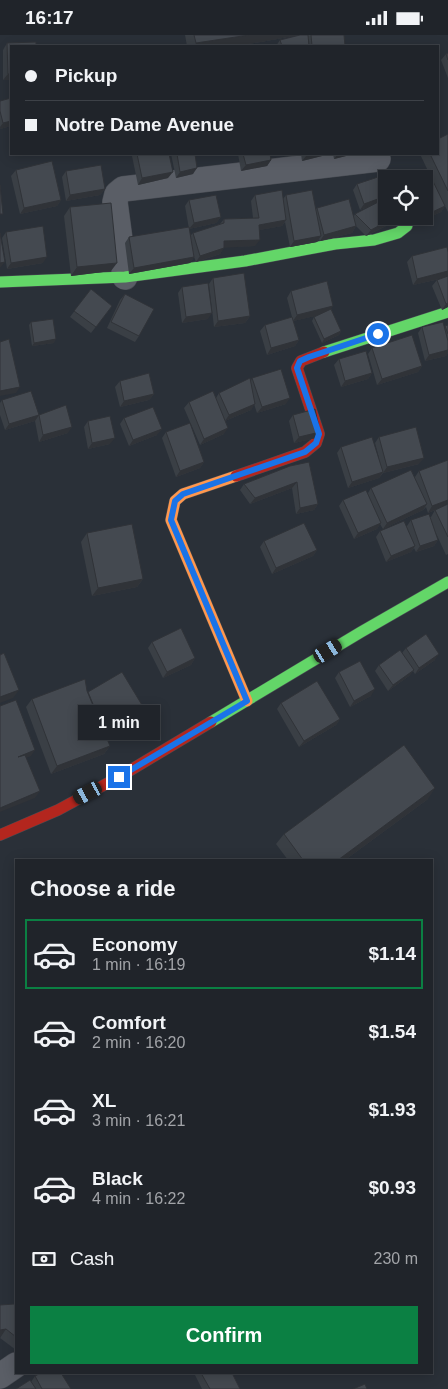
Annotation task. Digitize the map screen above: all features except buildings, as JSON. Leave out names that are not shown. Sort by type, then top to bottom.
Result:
[{"type":"street","points":[[124,277],[115,201],[117,194],[123,189],[381,164]]},
{"type":"street","points":[[0,282],[124,277],[245,261],[335,244],[374,240],[398,233],[407,225]]},
{"type":"street","points":[[247,701],[171,520],[175,501],[183,494],[305,452],[316,443],[319,434],[297,368],[300,361],[448,312]]},
{"type":"street","points":[[0,835],[58,810],[119,777],[448,582]]},
{"type":"street","points":[[0,1376],[15,1366]]},
{"type":"traffic: fast","points":[[0,282],[125,277],[245,261],[335,244],[374,240],[398,233],[407,225]]},
{"type":"traffic: fast","points":[[324,352],[448,312]]},
{"type":"traffic: fast","points":[[211,722],[448,582]]},
{"type":"traffic: slow","points":[[236,476],[183,494],[175,501],[171,520],[247,701]]},
{"type":"traffic: jam","points":[[236,476],[305,452],[316,443],[319,434],[297,368],[301,361],[324,352]]},
{"type":"traffic: jam","points":[[0,835],[58,810],[119,777],[211,722]]},
{"type":"route","points":[[119,777],[247,701],[171,520],[175,501],[183,494],[305,452],[316,443],[319,434],[297,368],[300,361],[378,334]]}]
